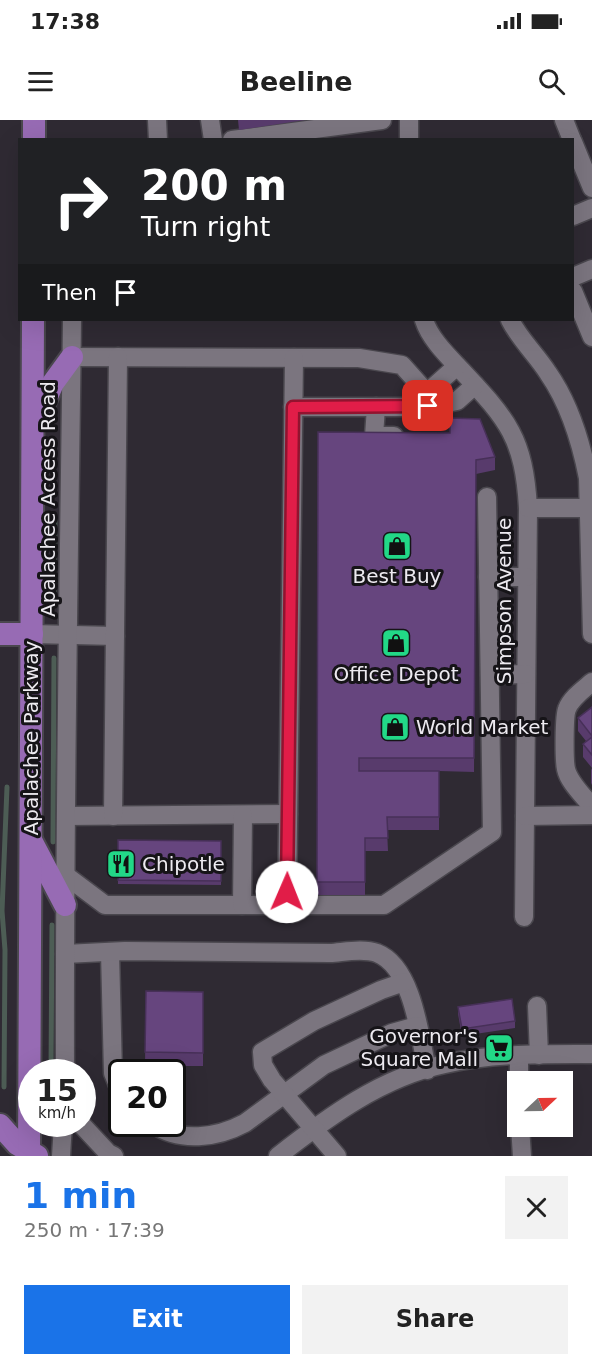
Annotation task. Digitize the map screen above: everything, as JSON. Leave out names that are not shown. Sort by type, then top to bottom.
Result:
[{"type":"main road","points":[[34,120],[34,138]]},
{"type":"main road","name":"Apalachee Parkway","points":[[32,1155],[33,321]]},
{"type":"main road","points":[[32,438],[46,395],[58,374],[72,357]]},
{"type":"main road","points":[[0,634],[32,634]]},
{"type":"main road","points":[[31,840],[65,905]]},
{"type":"main road","points":[[0,1125],[13,1140],[32,1155]]},
{"type":"street","points":[[157,120],[158,138]]},
{"type":"street","points":[[210,120],[213,138]]},
{"type":"street","points":[[409,120],[409,138]]},
{"type":"street","points":[[564,120],[572,138]]},
{"type":"street","points":[[250,138],[368,125]]},
{"type":"street","points":[[574,143],[592,188]]},
{"type":"street","points":[[574,216],[592,208]]},
{"type":"street","points":[[574,277],[592,269]]},
{"type":"street","points":[[574,293],[592,337]]},
{"type":"street","name":"Apalachee Access Road","points":[[65,1059],[72,321]]},
{"type":"street","name":"Simpson Avenue","points":[[425,321],[437,343],[509,425],[518,445],[526,477],[528,508],[524,917]]},
{"type":"street","points":[[510,321],[516,332],[549,374],[570,416],[584,457],[591,508],[592,634]]},
{"type":"street","points":[[72,357],[359,358],[402,365],[427,393]]},
{"type":"street","points":[[113,816],[118,357]]},
{"type":"street","points":[[287,905],[294,358]]},
{"type":"street","points":[[412,407],[457,366]]},
{"type":"street","points":[[293,407],[428,406],[457,400],[475,385]]},
{"type":"street","points":[[376,407],[374,436],[416,436]]},
{"type":"street","points":[[65,875],[105,905],[384,905],[492,832],[488,497]]},
{"type":"street","points":[[528,508],[591,508]]},
{"type":"street","points":[[488,577],[527,577]]},
{"type":"street","points":[[32,634],[115,636]]},
{"type":"street","points":[[490,675],[526,674]]},
{"type":"street","points":[[592,682],[567,708],[565,721],[566,770],[592,807]]},
{"type":"street","points":[[66,816],[288,814]]},
{"type":"street","points":[[242,905],[243,815]]},
{"type":"street","points":[[525,816],[592,815]]},
{"type":"street","points":[[65,954],[363,951],[376,953],[389,960],[404,982],[411,1000],[427,1070]]},
{"type":"street","points":[[110,952],[113,1059]]},
{"type":"street","points":[[337,1156],[283,1093],[263,1065],[262,1052],[314,1020],[404,982]]},
{"type":"street","points":[[537,1006],[539,1055]]},
{"type":"street","points":[[186,1136],[212,1135],[232,1130],[324,1065],[392,1033],[417,1026]]},
{"type":"street","points":[[278,1156],[354,1100],[402,1078],[445,1064],[519,1055],[592,1054]]},
{"type":"street","points":[[519,1055],[519,1071]]},
{"type":"street","points":[[61,1156],[62,1137]]},
{"type":"street","points":[[93,1137],[108,1153],[114,1156]]},
{"type":"street","points":[[522,1137],[526,1156]]},
{"type":"building","points":[[450,418],[480,419],[495,457],[476,460],[474,758],[359,758],[359,771],[439,771],[439,817],[387,817],[388,838],[365,838],[365,882],[317,882],[318,432],[450,433]]},
{"type":"building","points":[[592,707],[592,736],[578,718]]},
{"type":"building","points":[[592,737],[592,755],[583,744]]},
{"type":"building","points":[[118,840],[221,841],[221,881],[118,880]]},
{"type":"building","points":[[146,991],[203,992],[203,1053],[145,1052]]},
{"type":"building","points":[[512,999],[515,1021],[462,1029],[458,1007]]},
{"type":"waterway","points":[[54,605],[55,517]]},
{"type":"waterway","points":[[53,842],[54,658]]},
{"type":"waterway","points":[[4,1087],[5,950],[2,911],[7,787]]},
{"type":"waterway","points":[[51,1059],[52,925]]},
{"type":"place","name":"Best Buy","points":[[397,546]]},
{"type":"place","name":"Office Depot","points":[[396,643]]},
{"type":"place","name":"World Market","points":[[395,727]]},
{"type":"place","name":"Chipotle","points":[[121,864]]},
{"type":"place","name":"Governor's Square Mall","points":[[499,1048]]},
{"type":"route","points":[[287,892],[293,407],[428,406]]}]
